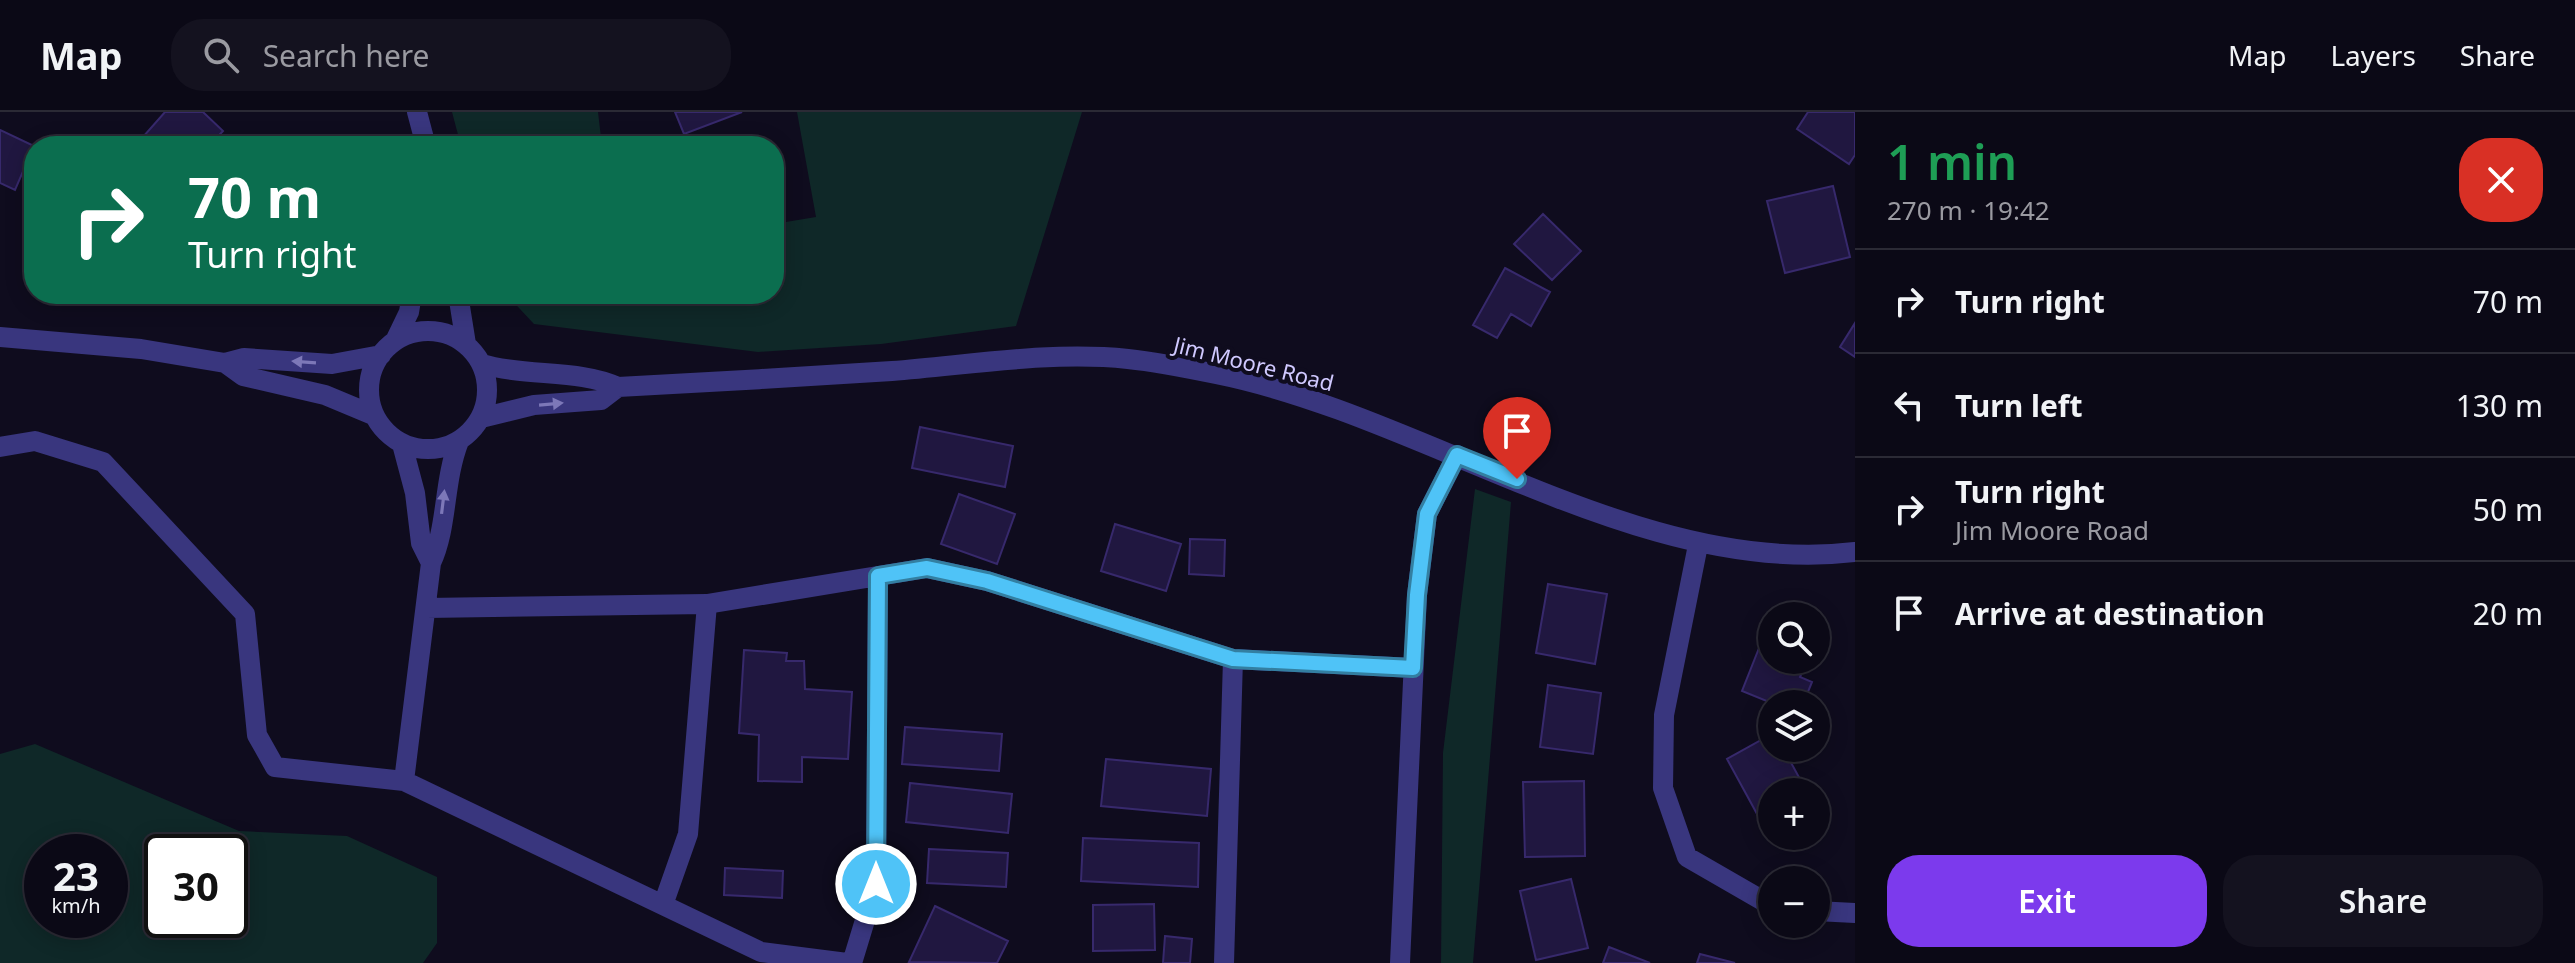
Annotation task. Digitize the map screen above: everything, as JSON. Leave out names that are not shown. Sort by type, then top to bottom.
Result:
[{"type":"street","points":[[417,112],[422,136]]},
{"type":"street","points":[[373,415],[368,400],[371,370],[396,339],[410,304]]},
{"type":"street","points":[[402,444],[423,449],[445,447],[459,441],[481,418],[487,402],[482,364],[466,344],[460,304]]},
{"type":"street","points":[[396,339],[433,331],[466,344]]},
{"type":"street","points":[[0,337],[126,347],[225,363],[244,358],[332,364],[381,355]]},
{"type":"street","name":"Jim Moore Road","points":[[482,364],[508,372],[599,378],[618,387],[894,371],[993,361],[1127,359],[1219,374],[1331,407],[1623,521],[1698,545],[1825,556],[1855,552]]},
{"type":"street","points":[[225,363],[243,376],[325,395],[373,415],[402,444],[415,493],[421,543],[431,563]]},
{"type":"street","name":"Jim Moore Road","points":[[481,418],[534,405],[601,400],[618,387]]},
{"type":"street","points":[[0,447],[35,441],[103,462],[245,614],[257,735],[275,767],[404,781],[761,952],[850,963],[876,884],[878,576]]},
{"type":"street","points":[[404,781],[431,563],[439,547],[444,493],[459,441]]},
{"type":"street","points":[[1400,963],[1417,595],[1427,514],[1457,455]]},
{"type":"street","points":[[1698,545],[1664,715],[1663,788],[1687,857],[1758,898]]},
{"type":"street","points":[[426,608],[707,604],[927,568],[987,581],[1233,659],[1413,668]]},
{"type":"street","points":[[663,905],[688,834],[707,604]]},
{"type":"street","points":[[1224,963],[1233,659]]},
{"type":"street","points":[[1830,912],[1855,913]]},
{"type":"green space","points":[[452,112],[598,112],[601,136],[458,136]]},
{"type":"green space","points":[[797,112],[1082,112],[1016,326],[881,344],[758,352],[534,324],[515,304],[784,304],[784,222],[816,217]]},
{"type":"green space","points":[[1475,489],[1511,502],[1473,963],[1441,963],[1443,753]]},
{"type":"green space","points":[[35,744],[239,831],[347,836],[437,877],[437,943],[423,963],[0,963],[0,754]]},
{"type":"building","points":[[165,112],[203,112],[223,131],[218,136],[144,136]]},
{"type":"building","points":[[675,112],[742,112],[684,134]]},
{"type":"building","points":[[1808,112],[1855,112],[1855,155],[1849,164],[1797,129]]},
{"type":"building","points":[[0,130],[24,141],[24,169],[15,190],[0,183]]},
{"type":"building","points":[[1833,186],[1850,257],[1785,273],[1767,201]]},
{"type":"building","points":[[1543,214],[1581,251],[1552,280],[1514,244]]},
{"type":"building","points":[[1505,268],[1550,292],[1531,326],[1511,314],[1497,338],[1473,325]]},
{"type":"building","points":[[1855,323],[1855,357],[1840,347]]},
{"type":"building","points":[[920,427],[1013,446],[1005,487],[912,468]]},
{"type":"building","points":[[959,494],[1015,514],[997,564],[941,544]]},
{"type":"building","points":[[1115,524],[1181,544],[1166,591],[1101,571]]},
{"type":"building","points":[[1190,539],[1225,540],[1224,576],[1189,574]]},
{"type":"building","points":[[1548,584],[1607,594],[1595,664],[1536,653]]},
{"type":"building","points":[[744,650],[787,653],[786,661],[804,661],[805,689],[852,692],[848,759],[802,757],[802,782],[758,781],[759,735],[739,733]]},
{"type":"building","points":[[1758,651],[1758,674],[1801,674],[1800,677],[1812,682],[1809,690],[1758,690],[1758,698],[1742,691]]},
{"type":"building","points":[[1548,685],[1601,693],[1593,754],[1540,747]]},
{"type":"building","points":[[905,727],[1002,734],[999,771],[902,764]]},
{"type":"building","points":[[1758,742],[1758,762],[1791,762],[1799,778],[1758,778],[1758,816],[1727,759]]},
{"type":"building","points":[[1106,759],[1211,769],[1207,816],[1101,806]]},
{"type":"building","points":[[1584,781],[1585,856],[1525,857],[1523,782]]},
{"type":"building","points":[[910,783],[1012,794],[1008,833],[906,822]]},
{"type":"building","points":[[1083,838],[1199,843],[1198,887],[1081,881]]},
{"type":"building","points":[[929,849],[1008,853],[1006,887],[927,883]]},
{"type":"building","points":[[725,868],[783,871],[782,898],[724,895]]},
{"type":"building","points":[[1571,879],[1588,948],[1536,960],[1520,891]]},
{"type":"building","points":[[1154,904],[1155,950],[1093,951],[1093,905]]},
{"type":"building","points":[[935,906],[1008,941],[997,963],[909,962]]},
{"type":"building","points":[[1165,936],[1192,939],[1190,963],[1163,963]]},
{"type":"building","points":[[1609,947],[1650,963],[1603,963]]},
{"type":"building","points":[[1700,954],[1735,963],[1697,963]]},
{"type":"route","points":[[876,884],[878,576],[927,568],[987,581],[1233,659],[1413,668],[1417,595],[1427,514],[1457,455],[1517,479]]}]
